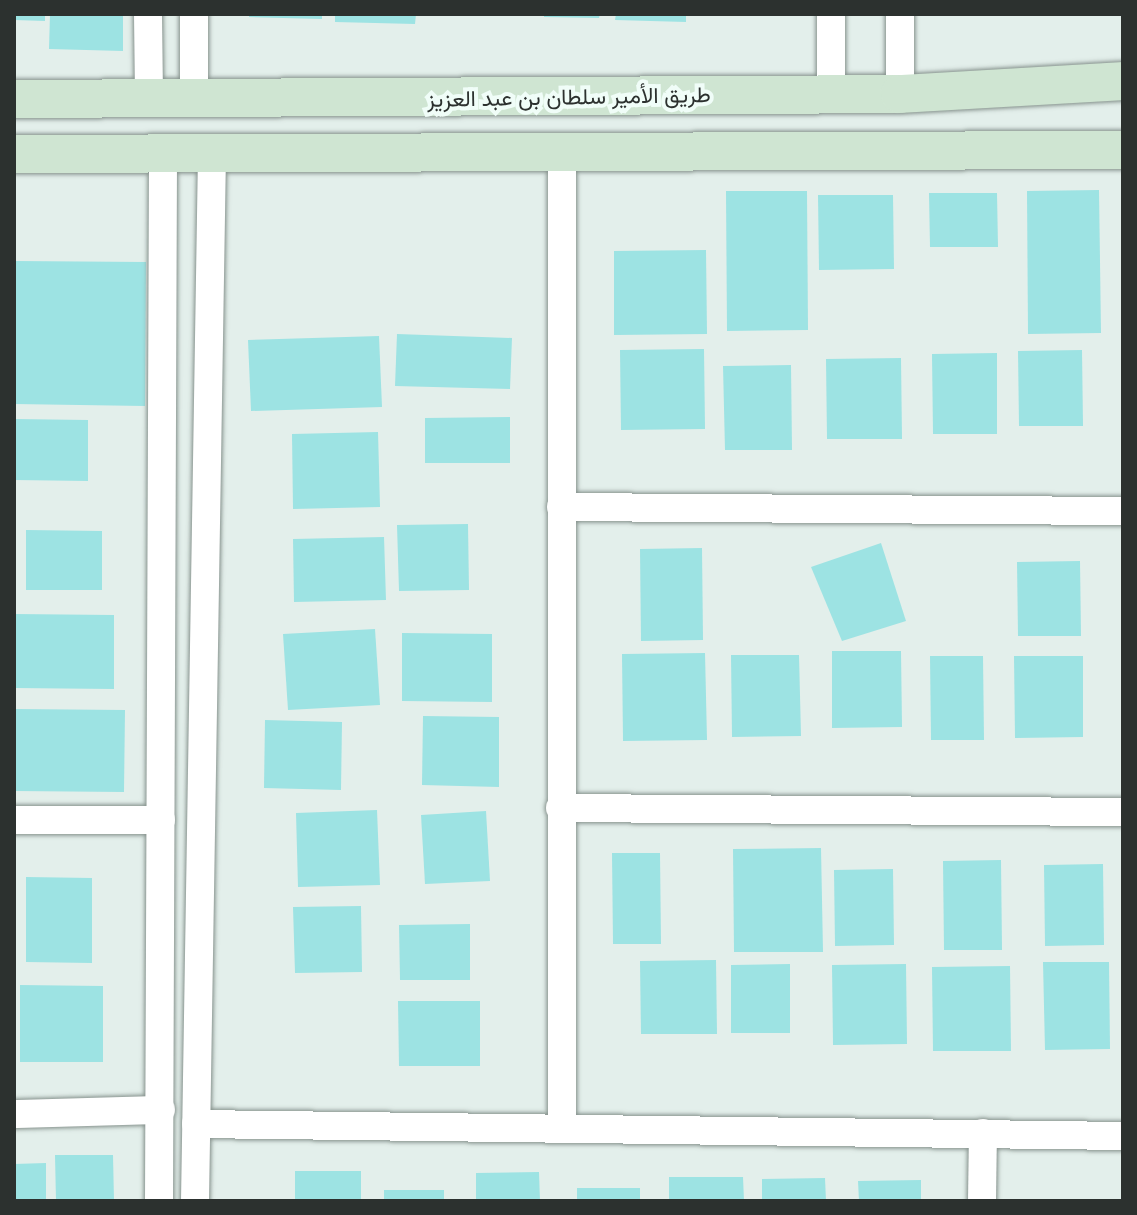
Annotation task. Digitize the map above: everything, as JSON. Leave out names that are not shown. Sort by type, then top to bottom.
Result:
[{"type":"main road","name":"طريق الأمير سلطان بن عبد العزيز","points":[[14,99],[900,94],[1123,81]]},
{"type":"main road","points":[[14,154],[163,149],[1123,150]]},
{"type":"street","points":[[148,14],[149,99]]},
{"type":"street","points":[[194,14],[194,100]]},
{"type":"street","points":[[831,14],[831,94]]},
{"type":"street","points":[[900,14],[900,94]]},
{"type":"street","points":[[159,1201],[163,149]]},
{"type":"street","points":[[195,1201],[212,150]]},
{"type":"street","points":[[562,150],[562,1124]]},
{"type":"street","points":[[561,507],[1123,511]]},
{"type":"street","points":[[560,808],[1123,812]]},
{"type":"street","points":[[14,820],[161,820]]},
{"type":"street","points":[[14,1114],[161,1110]]},
{"type":"street","points":[[196,1124],[562,1124],[1123,1136]]},
{"type":"street","points":[[982,1201],[983,1133]]},
{"type":"building","points":[[14,14],[45,14],[45,21],[14,20]]},
{"type":"building","points":[[50,14],[123,14],[123,51],[49,49]]},
{"type":"building","points":[[249,14],[322,14],[322,19],[249,17]]},
{"type":"building","points":[[335,14],[416,14],[415,24],[335,22]]},
{"type":"building","points":[[544,14],[600,14],[599,18],[544,17]]},
{"type":"building","points":[[616,14],[686,14],[686,22],[615,20]]},
{"type":"building","points":[[1099,190],[1101,333],[1028,334],[1027,191]]},
{"type":"building","points":[[726,191],[807,191],[808,330],[727,331]]},
{"type":"building","points":[[929,193],[997,193],[998,247],[930,247]]},
{"type":"building","points":[[818,195],[893,195],[894,269],[819,270]]},
{"type":"building","points":[[706,250],[707,334],[614,335],[614,251]]},
{"type":"building","points":[[14,261],[146,262],[145,406],[14,404]]},
{"type":"building","points":[[397,334],[512,338],[510,389],[395,386]]},
{"type":"building","points":[[379,336],[382,407],[251,411],[248,340]]},
{"type":"building","points":[[704,349],[705,429],[621,430],[620,350]]},
{"type":"building","points":[[1082,350],[1083,426],[1019,426],[1018,351]]},
{"type":"building","points":[[997,353],[997,434],[933,434],[932,354]]},
{"type":"building","points":[[901,358],[902,439],[827,439],[826,359]]},
{"type":"building","points":[[791,365],[792,450],[725,450],[723,366]]},
{"type":"building","points":[[510,417],[510,463],[425,463],[425,418]]},
{"type":"building","points":[[14,419],[88,420],[88,481],[14,480]]},
{"type":"building","points":[[378,432],[380,507],[293,509],[292,434]]},
{"type":"building","points":[[468,524],[469,590],[399,591],[397,525]]},
{"type":"building","points":[[26,530],[102,531],[102,590],[26,590]]},
{"type":"building","points":[[384,537],[386,600],[294,602],[293,539]]},
{"type":"building","points":[[881,543],[906,621],[842,641],[811,567]]},
{"type":"building","points":[[702,548],[703,640],[641,641],[640,549]]},
{"type":"building","points":[[1080,561],[1081,636],[1018,636],[1017,562]]},
{"type":"building","points":[[14,614],[114,615],[114,689],[14,688]]},
{"type":"building","points":[[375,629],[380,705],[288,710],[283,634]]},
{"type":"building","points":[[402,633],[492,634],[492,702],[402,701]]},
{"type":"building","points":[[832,651],[901,651],[902,727],[832,728]]},
{"type":"building","points":[[705,653],[707,740],[623,741],[622,654]]},
{"type":"building","points":[[731,655],[799,655],[801,736],[732,737]]},
{"type":"building","points":[[930,656],[983,656],[984,740],[931,740]]},
{"type":"building","points":[[1014,656],[1083,656],[1083,737],[1015,738]]},
{"type":"building","points":[[14,709],[125,710],[124,792],[14,791]]},
{"type":"building","points":[[423,716],[499,717],[499,787],[422,785]]},
{"type":"building","points":[[265,720],[342,722],[341,790],[264,788]]},
{"type":"building","points":[[377,810],[380,885],[298,887],[296,813]]},
{"type":"building","points":[[486,811],[490,881],[425,884],[421,815]]},
{"type":"building","points":[[821,848],[823,952],[734,952],[733,849]]},
{"type":"building","points":[[612,853],[660,853],[661,944],[613,944]]},
{"type":"building","points":[[1001,860],[1002,950],[944,950],[943,861]]},
{"type":"building","points":[[1103,864],[1104,945],[1045,946],[1044,865]]},
{"type":"building","points":[[893,869],[894,945],[835,946],[834,870]]},
{"type":"building","points":[[26,877],[92,878],[92,963],[26,962]]},
{"type":"building","points":[[361,906],[362,972],[295,973],[293,907]]},
{"type":"building","points":[[470,924],[470,980],[400,980],[399,925]]},
{"type":"building","points":[[716,960],[717,1034],[641,1034],[640,961]]},
{"type":"building","points":[[1043,962],[1109,962],[1110,1049],[1045,1050]]},
{"type":"building","points":[[790,964],[790,1033],[731,1033],[731,965]]},
{"type":"building","points":[[906,964],[907,1044],[833,1045],[832,965]]},
{"type":"building","points":[[1010,966],[1011,1051],[933,1051],[932,967]]},
{"type":"building","points":[[20,985],[103,986],[103,1062],[20,1062]]},
{"type":"building","points":[[398,1001],[480,1001],[480,1066],[399,1066]]},
{"type":"building","points":[[55,1155],[113,1155],[114,1201],[56,1201]]},
{"type":"building","points":[[46,1163],[46,1201],[14,1201],[14,1164]]},
{"type":"building","points":[[295,1171],[361,1171],[361,1201],[295,1201]]},
{"type":"building","points":[[539,1172],[540,1201],[476,1201],[476,1173]]},
{"type":"building","points":[[669,1177],[743,1177],[744,1201],[669,1201]]},
{"type":"building","points":[[825,1178],[826,1201],[762,1201],[762,1179]]},
{"type":"building","points":[[921,1180],[921,1201],[859,1201],[858,1181]]},
{"type":"building","points":[[577,1188],[640,1188],[640,1201],[577,1201]]},
{"type":"building","points":[[384,1190],[444,1190],[444,1201],[384,1201]]}]
